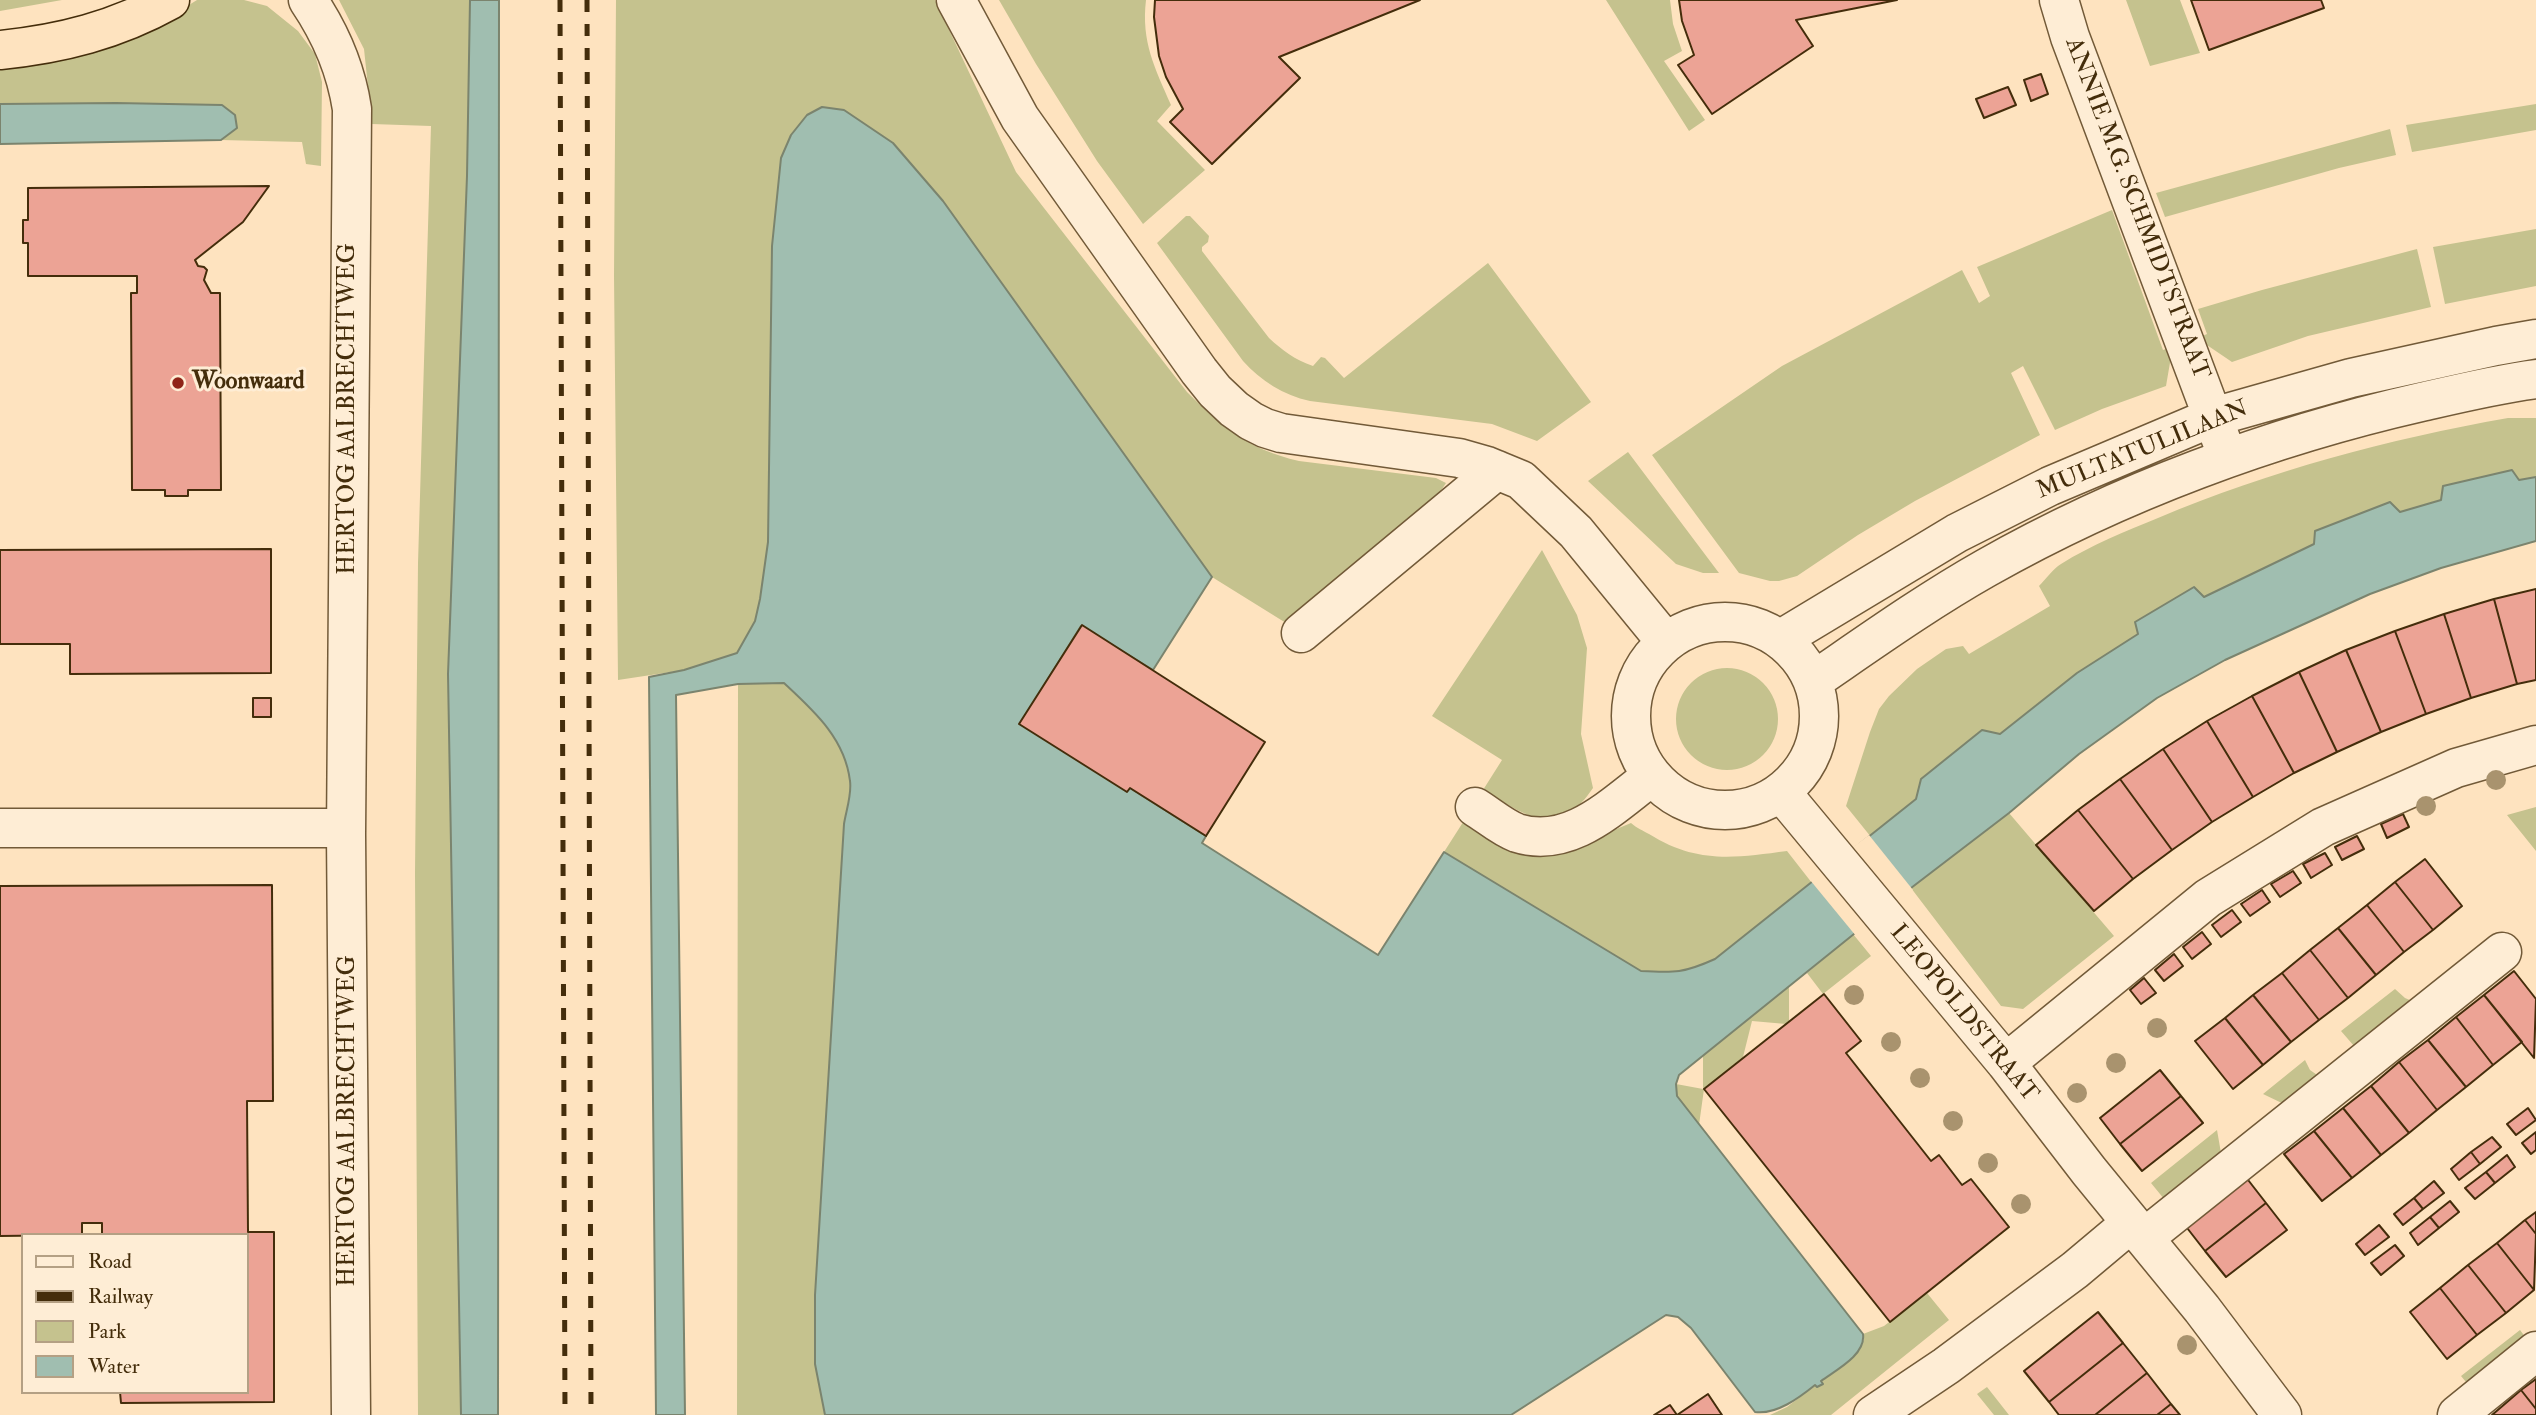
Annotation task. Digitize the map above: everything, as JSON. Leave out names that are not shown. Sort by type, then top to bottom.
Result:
[{"type":"highway","points":[[0,24],[63,15],[110,0]]},
{"type":"highway","points":[[0,50],[68,41],[135,18],[170,0]]},
{"type":"street","name":"HERTOG AALBRECHTWEG","points":[[309,0],[325,24],[338,53],[352,109],[346,828],[351,1415]]},
{"type":"street","points":[[956,0],[1020,118],[1199,371],[1223,400],[1251,421],[1281,433],[1459,458],[1521,480],[1576,532],[1666,642]]},
{"type":"street","name":"ANNIE M.G. SCHMIDTSTRAAT","points":[[2059,0],[2070,37],[2228,458]]},
{"type":"street","name":"MULTATULILAAN","points":[[1781,639],[1957,533],[2050,486],[2213,417],[2351,378],[2536,339]]},
{"type":"street","name":"MULTATULILAAN","points":[[1813,681],[1906,617],[1986,568],[2078,520],[2228,458],[2361,416],[2500,383],[2536,379]]},
{"type":"street","points":[[1301,633],[1497,470]]},
{"type":"street","points":[[1713,622],[1739,622],[1761,628],[1781,639],[1794,651],[1813,681],[1818,704],[1818,729],[1811,753],[1799,774],[1781,792],[1756,805],[1727,810],[1699,807],[1673,795],[1652,776],[1636,750],[1631,721],[1634,692],[1645,664],[1666,642],[1688,629],[1713,622]]},
{"type":"street","points":[[2006,1063],[2208,898],[2323,827],[2456,768],[2536,745]]},
{"type":"street","points":[[1475,807],[1515,832],[1551,837],[1570,832],[1591,821],[1652,776]]},
{"type":"street","name":"LEOPOLDSTRAAT","points":[[1781,792],[2006,1063],[2137,1231],[2202,1309],[2282,1415]]},
{"type":"street","points":[[0,828],[346,828]]},
{"type":"street","points":[[1873,1415],[1946,1366],[2075,1270],[2137,1231],[2502,952]]},
{"type":"street","points":[[2457,1415],[2536,1351]]},
{"type":"green space","points":[[0,0],[62,0],[0,11]]},
{"type":"green space","points":[[197,0],[244,0],[267,6],[298,31],[315,54],[322,82],[321,166],[306,164],[302,142],[221,140],[237,128],[116,103],[0,104],[0,66],[147,31]]},
{"type":"green space","points":[[339,0],[470,0],[467,176],[448,674],[461,1415],[418,1415],[415,873],[418,563],[431,126],[372,124],[364,49]]},
{"type":"green space","points":[[616,0],[935,0],[1016,172],[1187,392],[1200,405],[1237,436],[1281,456],[1299,461],[1436,478],[1446,483],[1440,492],[1286,623],[1212,577],[943,201],[893,143],[844,110],[755,621],[737,653],[684,670],[618,680],[614,275]]},
{"type":"green space","points":[[999,0],[1146,0],[1147,42],[1171,105],[1157,121],[1205,170],[1143,224],[1097,161]]},
{"type":"green space","points":[[1606,0],[1670,0],[1673,24],[1682,51],[1664,61],[1705,120],[1689,131]]},
{"type":"green space","points":[[2126,0],[2180,0],[2200,53],[2150,66]]},
{"type":"green space","points":[[2536,104],[2536,130],[2412,152],[2406,125]]},
{"type":"green space","points":[[2390,129],[2396,155],[2339,168],[2165,217],[2156,193]]},
{"type":"green space","points":[[2112,210],[2163,350],[2169,348],[2172,351],[2166,386],[2102,409],[2055,430],[2023,366],[2011,373],[2040,435],[1915,501],[1797,576],[1779,581],[1739,573],[1652,455],[1782,366],[1962,270],[1979,303],[1990,296],[1977,267]]},
{"type":"green space","points":[[1186,216],[1190,216],[1209,236],[1202,251],[1269,338],[1300,361],[1313,366],[1321,357],[1325,358],[1344,378],[1488,263],[1591,402],[1537,441],[1492,424],[1310,401],[1282,391],[1257,375],[1243,361],[1157,243]]},
{"type":"green space","points":[[2536,229],[2536,286],[2445,304],[2433,247]]},
{"type":"green space","points":[[2417,249],[2431,307],[2308,336],[2232,362],[2201,341],[2200,337],[2207,334],[2198,309]]},
{"type":"green space","points":[[2508,418],[2536,418],[2536,477],[2519,480],[2512,470],[2443,486],[2441,500],[2314,544],[2203,597],[2193,588],[2138,634],[2077,673],[1871,837],[1846,806],[1870,732],[1879,709],[1889,696],[1917,669],[1946,649],[1963,646],[1969,654],[2050,606],[2039,586],[2055,569],[2072,557],[2200,501],[2286,471],[2374,446]]},
{"type":"green space","points":[[1628,452],[1719,573],[1703,573],[1676,564],[1588,481]]},
{"type":"green space","points":[[1542,550],[1577,615],[1587,648],[1581,734],[1593,788],[1580,804],[1567,814],[1554,819],[1528,815],[1483,790],[1502,760],[1432,716]]},
{"type":"green space","points":[[1727,668],[1746,672],[1763,683],[1774,700],[1778,719],[1774,738],[1763,755],[1746,766],[1727,770],[1708,766],[1691,755],[1680,738],[1676,719],[1680,700],[1691,683],[1708,672]]},
{"type":"green space","points":[[784,683],[817,715],[835,738],[847,766],[850,786],[844,824],[815,1295],[815,1364],[825,1415],[737,1415],[738,684]]},
{"type":"green space","points":[[2536,807],[2536,851],[2507,815]]},
{"type":"green space","points":[[2009,813],[2114,936],[2023,1009],[2001,1006],[1911,888]]},
{"type":"green space","points":[[1467,816],[1602,835],[1631,823],[1667,844],[1716,856],[1750,856],[1787,851],[1812,883],[1736,944],[1705,964],[1678,972],[1641,971],[1444,852]]},
{"type":"green space","points":[[1853,934],[1871,956],[1823,994],[1807,973]]},
{"type":"green space","points":[[1789,987],[1789,1021],[1786,1024],[1752,1021],[1743,1057],[1704,1089],[1699,1125],[1677,1096],[1676,1084],[1703,1089],[1703,1054]]},
{"type":"green space","points":[[2395,989],[2412,1001],[2354,1046],[2341,1031]]},
{"type":"green space","points":[[2305,1060],[2310,1070],[2320,1077],[2286,1105],[2263,1094]]},
{"type":"green space","points":[[2217,1130],[2221,1153],[2169,1205],[2151,1183]]},
{"type":"green space","points":[[1927,1293],[1949,1320],[1831,1415],[1770,1415],[1787,1407],[1859,1351],[1864,1339],[1863,1334],[1884,1326]]},
{"type":"green space","points":[[2520,1330],[2529,1342],[2471,1388],[2461,1376]]},
{"type":"green space","points":[[1987,1387],[2009,1415],[1994,1415],[1977,1394]]},
{"type":"water","points":[[470,0],[499,0],[498,1415],[461,1415],[448,674],[467,176]]},
{"type":"water","points":[[0,104],[222,105],[235,115],[237,128],[221,140],[0,144]]},
{"type":"water","points":[[822,107],[844,110],[893,143],[943,201],[1212,577],[1153,670],[1081,626],[1020,724],[1206,836],[1202,843],[1378,955],[1444,852],[1641,971],[1671,972],[1695,967],[1715,959],[1916,799],[1921,779],[1982,730],[2000,734],[2077,673],[2138,634],[2135,622],[2194,587],[2204,597],[2314,544],[2315,531],[2390,502],[2400,512],[2441,500],[2443,486],[2512,470],[2519,480],[2536,477],[2536,541],[2441,568],[2370,594],[2225,660],[2157,698],[2079,754],[2009,813],[1911,888],[1679,1075],[1676,1084],[1677,1096],[1863,1334],[1860,1349],[1842,1367],[1821,1381],[1823,1384],[1817,1387],[1815,1385],[1787,1405],[1763,1412],[1755,1412],[1691,1328],[1678,1317],[1666,1315],[1511,1415],[825,1415],[815,1364],[815,1295],[844,824],[850,791],[847,766],[842,751],[826,726],[784,683],[738,684],[676,695],[685,1415],[656,1415],[649,677],[684,670],[737,653],[755,621],[768,542],[772,246],[781,158],[791,135],[807,115]]},
{"type":"pier","points":[[1869,835],[1913,890],[1856,936],[1810,880]]},
{"type":"building","points":[[1155,0],[1420,0],[1279,57],[1300,78],[1212,164],[1170,122],[1183,109],[1166,77],[1159,56],[1154,17]]},
{"type":"building","points":[[1679,0],[1897,0],[1796,20],[1813,46],[1712,114],[1678,65],[1694,55],[1682,21]]},
{"type":"building","points":[[2191,0],[2321,0],[2324,8],[2209,50]]},
{"type":"building","points":[[2041,74],[2048,94],[2031,101],[2024,80]]},
{"type":"building","points":[[2008,87],[2016,105],[1984,118],[1976,99]]},
{"type":"building","points":[[269,186],[243,222],[195,260],[198,266],[207,270],[204,280],[211,293],[220,293],[221,490],[188,490],[188,496],[165,496],[165,490],[132,490],[131,293],[137,293],[137,276],[28,276],[28,243],[23,243],[23,220],[28,220],[28,188]]},
{"type":"building","points":[[271,549],[271,673],[70,674],[70,644],[0,644],[0,550]]},
{"type":"building","points":[[2536,589],[2536,680],[2517,684],[2494,599]]},
{"type":"building","points":[[2494,599],[2517,684],[2471,698],[2444,614]]},
{"type":"building","points":[[2444,614],[2471,698],[2426,714],[2395,631]]},
{"type":"building","points":[[1082,625],[1265,742],[1206,836],[1130,788],[1127,792],[1019,724]]},
{"type":"building","points":[[2395,631],[2426,714],[2381,732],[2346,650]]},
{"type":"building","points":[[2346,650],[2381,732],[2337,752],[2299,672]]},
{"type":"building","points":[[2299,672],[2337,752],[2294,773],[2252,696]]},
{"type":"building","points":[[2252,696],[2294,773],[2253,797],[2207,721]]},
{"type":"building","points":[[253,698],[271,698],[271,717],[253,717]]},
{"type":"building","points":[[2207,721],[2253,797],[2212,822],[2163,749]]},
{"type":"building","points":[[2163,749],[2212,822],[2172,850],[2120,779]]},
{"type":"building","points":[[2120,779],[2172,850],[2133,879],[2078,810]]},
{"type":"building","points":[[2078,810],[2133,879],[2094,911],[2036,845]]},
{"type":"building","points":[[2403,814],[2409,827],[2387,838],[2381,824]]},
{"type":"building","points":[[2357,836],[2364,849],[2342,860],[2335,847]]},
{"type":"building","points":[[2325,853],[2332,865],[2311,878],[2303,864]]},
{"type":"building","points":[[2425,859],[2462,906],[2433,930],[2395,882]]},
{"type":"building","points":[[2293,871],[2301,883],[2280,897],[2271,884]]},
{"type":"building","points":[[2395,882],[2433,930],[2404,952],[2367,905]]},
{"type":"building","points":[[272,885],[273,1101],[247,1101],[248,1232],[274,1232],[274,1402],[121,1403],[120,1394],[248,1394],[248,1233],[102,1233],[102,1223],[82,1223],[82,1233],[21,1233],[21,1236],[0,1236],[0,886]]},
{"type":"building","points":[[2262,890],[2270,902],[2250,916],[2241,904]]},
{"type":"building","points":[[2367,905],[2404,952],[2376,975],[2338,928]]},
{"type":"building","points":[[2232,910],[2241,922],[2221,937],[2212,925]]},
{"type":"building","points":[[2338,928],[2376,975],[2348,998],[2310,950]]},
{"type":"building","points":[[2202,932],[2211,944],[2192,959],[2183,947]]},
{"type":"building","points":[[2310,950],[2348,998],[2319,1020],[2282,973]]},
{"type":"building","points":[[2174,954],[2183,966],[2164,981],[2155,970]]},
{"type":"building","points":[[2514,971],[2536,999],[2534,1058],[2484,995]]},
{"type":"building","points":[[2282,973],[2319,1020],[2291,1042],[2253,995]]},
{"type":"building","points":[[2144,978],[2156,993],[2141,1004],[2130,990]]},
{"type":"building","points":[[1824,994],[1861,1041],[1846,1053],[1931,1161],[1939,1155],[1962,1185],[1971,1179],[2009,1227],[1890,1322],[1704,1089]]},
{"type":"building","points":[[2253,995],[2291,1042],[2263,1065],[2225,1018]]},
{"type":"building","points":[[2484,995],[2522,1042],[2493,1065],[2456,1017]]},
{"type":"building","points":[[2456,1017],[2493,1065],[2466,1087],[2428,1040]]},
{"type":"building","points":[[2225,1018],[2263,1065],[2233,1089],[2195,1041]]},
{"type":"building","points":[[2428,1040],[2466,1087],[2437,1110],[2399,1062]]},
{"type":"building","points":[[2399,1062],[2437,1110],[2409,1133],[2371,1086]]},
{"type":"building","points":[[2160,1070],[2181,1096],[2120,1144],[2100,1118]]},
{"type":"building","points":[[2371,1086],[2409,1133],[2381,1155],[2343,1108]]},
{"type":"building","points":[[2181,1096],[2203,1123],[2142,1171],[2120,1144]]},
{"type":"building","points":[[2343,1108],[2381,1155],[2352,1178],[2314,1131]]},
{"type":"building","points":[[2528,1108],[2536,1120],[2516,1135],[2507,1124]]},
{"type":"building","points":[[2314,1131],[2352,1178],[2322,1201],[2284,1154]]},
{"type":"building","points":[[2536,1132],[2536,1150],[2531,1154],[2522,1143]]},
{"type":"building","points":[[2492,1137],[2501,1147],[2480,1164],[2471,1152]]},
{"type":"building","points":[[2471,1152],[2480,1164],[2459,1180],[2451,1169]]},
{"type":"building","points":[[2507,1155],[2515,1167],[2495,1183],[2486,1172]]},
{"type":"building","points":[[2486,1172],[2495,1183],[2475,1199],[2465,1188]]},
{"type":"building","points":[[2245,1176],[2266,1203],[2205,1251],[2184,1224]]},
{"type":"building","points":[[2434,1181],[2444,1193],[2423,1209],[2414,1198]]},
{"type":"building","points":[[2414,1198],[2423,1209],[2403,1225],[2394,1214]]},
{"type":"building","points":[[2450,1201],[2459,1212],[2439,1228],[2430,1217]]},
{"type":"building","points":[[2266,1203],[2287,1230],[2226,1277],[2205,1251]]},
{"type":"building","points":[[2536,1212],[2536,1234],[2525,1220]]},
{"type":"building","points":[[2430,1217],[2439,1228],[2418,1245],[2410,1233]]},
{"type":"building","points":[[2525,1220],[2536,1234],[2534,1290],[2497,1243]]},
{"type":"building","points":[[2379,1225],[2389,1237],[2365,1255],[2356,1244]]},
{"type":"building","points":[[2497,1243],[2534,1290],[2506,1313],[2468,1265]]},
{"type":"building","points":[[2395,1245],[2404,1256],[2381,1275],[2371,1263]]},
{"type":"building","points":[[2468,1265],[2506,1313],[2477,1335],[2440,1288]]},
{"type":"building","points":[[2440,1288],[2477,1335],[2447,1359],[2410,1312]]},
{"type":"building","points":[[2098,1312],[2123,1343],[2049,1402],[2024,1371]]},
{"type":"building","points":[[2123,1343],[2147,1373],[2095,1415],[2059,1415],[2049,1402]]},
{"type":"building","points":[[2147,1373],[2171,1404],[2157,1415],[2095,1415]]},
{"type":"building","points":[[2536,1379],[2536,1409],[2521,1390]]},
{"type":"building","points":[[2521,1390],[2536,1409],[2536,1415],[2492,1415]]},
{"type":"building","points":[[1708,1394],[1722,1415],[1677,1415]]},
{"type":"building","points":[[2171,1404],[2180,1415],[2157,1415]]},
{"type":"building","points":[[1670,1405],[1677,1415],[1654,1415]]},
{"type":"railway","points":[[560,0],[565,1415]]},
{"type":"railway","points":[[587,0],[591,1415]]},
{"type":"place","name":"Woonwaard","points":[[178,383]]}]
